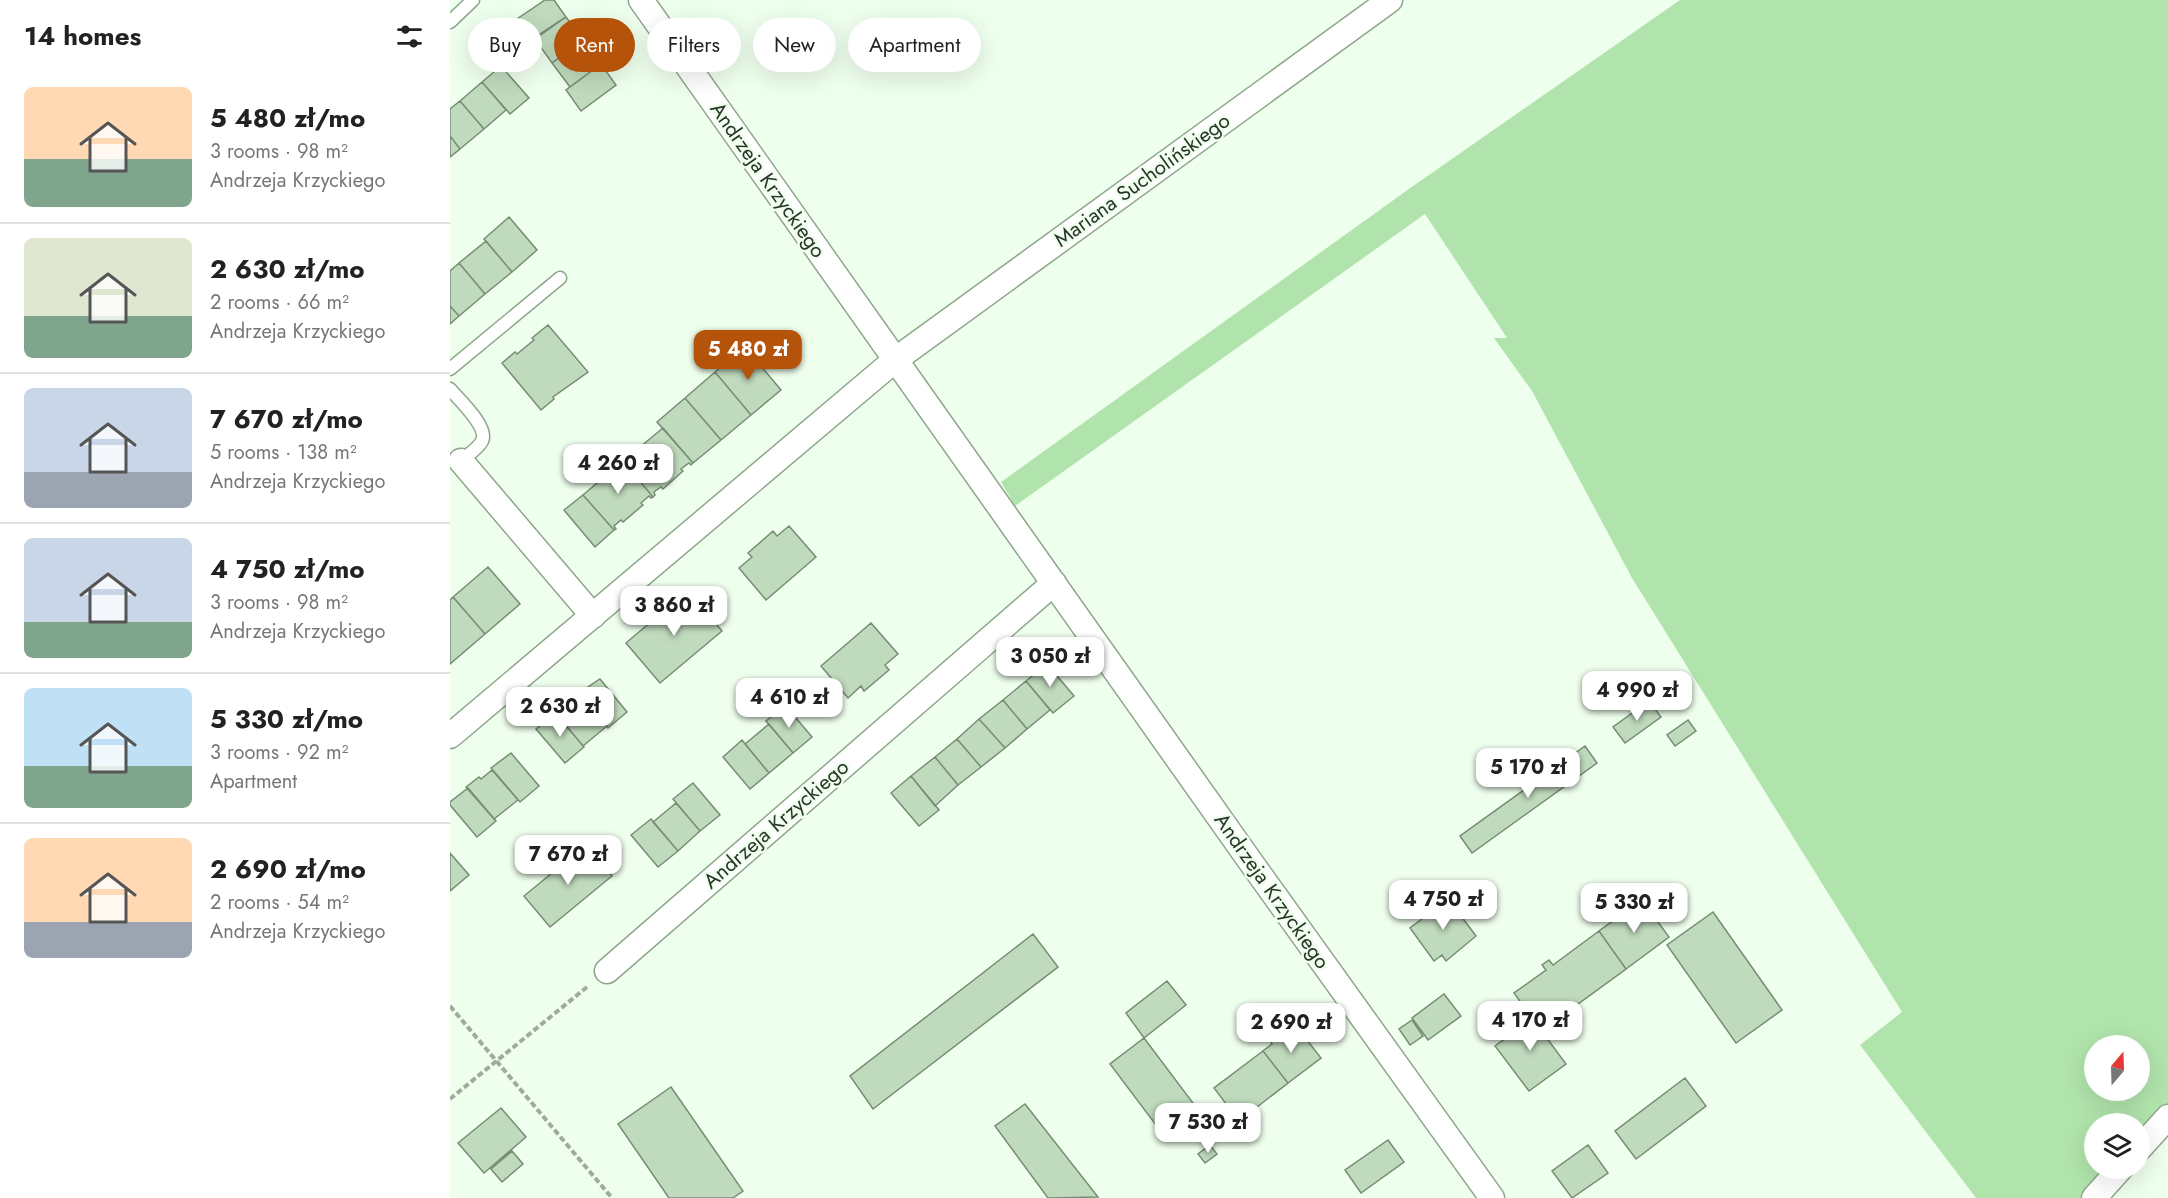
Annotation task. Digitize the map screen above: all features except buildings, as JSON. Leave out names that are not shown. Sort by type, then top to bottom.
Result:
[{"type":"street","name":"Andrzeja Krzyckiego","points":[[641,0],[1492,1198]]},
{"type":"street","name":"Mariana Sucholińskiego","points":[[895,360],[1390,0]]},
{"type":"street","points":[[450,736],[895,360]]},
{"type":"street","points":[[461,461],[593,616]]},
{"type":"street","name":"Andrzeja Krzyckiego","points":[[607,971],[1054,583]]},
{"type":"street","points":[[2150,1137],[2168,1117]]},
{"type":"street","points":[[2094,1198],[2111,1179]]},
{"type":"lane","points":[[450,22],[473,0]]},
{"type":"lane","points":[[450,369],[560,278]]},
{"type":"lane","points":[[450,389],[480,425],[484,434],[481,443],[461,461]]},
{"type":"path","points":[[450,1099],[607,971]]},
{"type":"path","points":[[450,1006],[612,1198]]},
{"type":"green space","points":[[1680,0],[2168,0],[2168,1117],[2150,1137],[2150,1113],[2084,1113],[2084,1179],[2112,1179],[2094,1198],[1976,1198],[1860,1045],[1902,1012],[1632,578],[1532,391],[1494,338],[1507,338],[1425,214],[1015,506],[1001,482],[1406,191]]}]
